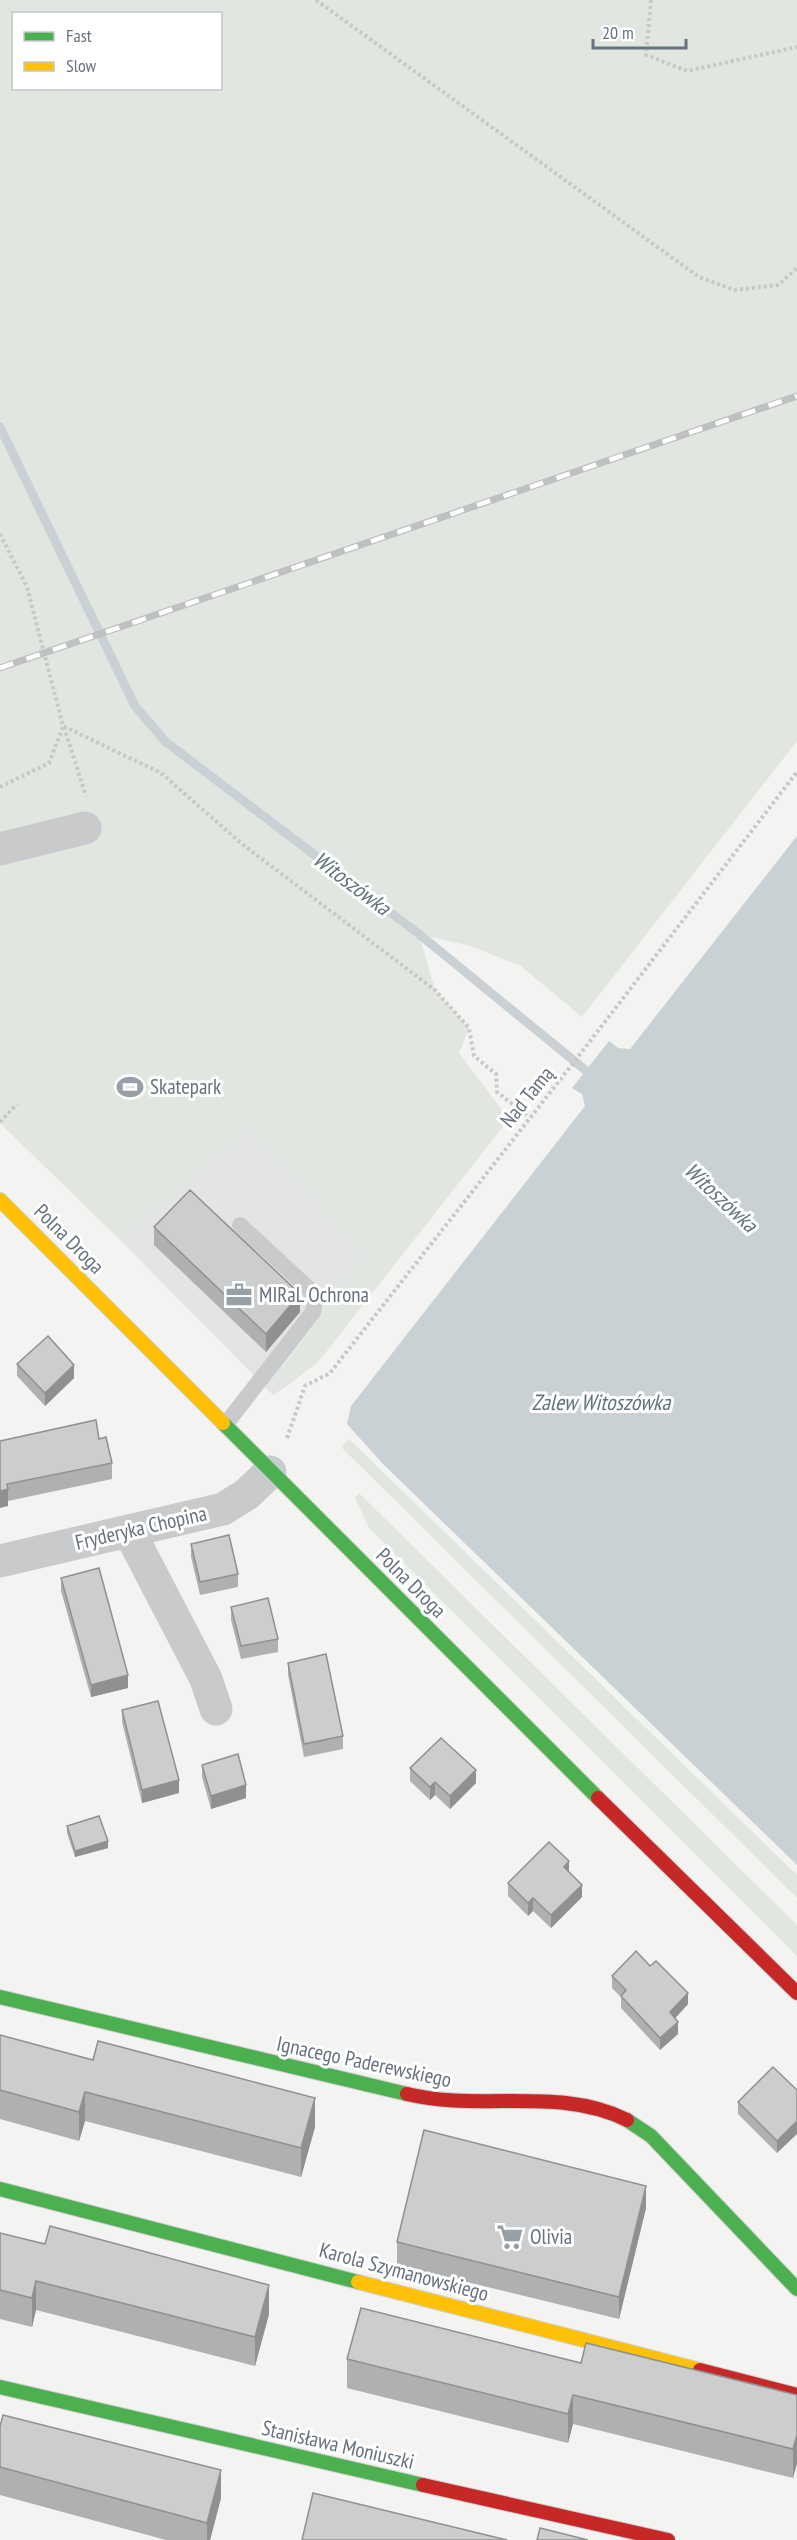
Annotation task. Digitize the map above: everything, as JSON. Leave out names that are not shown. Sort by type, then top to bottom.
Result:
[{"type":"street","points":[[0,849],[85,828]]},
{"type":"street","name":"Polna Droga","points":[[0,1200],[270,1472],[797,1993]]},
{"type":"street","name":"Fryderyka Chopina","points":[[0,1561],[223,1509],[247,1494],[270,1472]]},
{"type":"street","points":[[129,1531],[206,1679],[216,1709]]},
{"type":"street","name":"Ignacego Paderewskiego","points":[[0,1997],[423,2098],[465,2104],[560,2101],[600,2106],[629,2120],[651,2136],[797,2289]]},
{"type":"street","name":"Karola Szymanowskiego","points":[[0,2189],[797,2395]]},
{"type":"street","name":"Stanisława Moniuszki","points":[[0,2387],[253,2447],[668,2540]]},
{"type":"lane","points":[[225,1425],[314,1312],[315,1298],[308,1287],[240,1225]]},
{"type":"path","points":[[316,0],[699,277],[734,290],[778,285],[797,268]]},
{"type":"path","points":[[651,0],[646,55],[687,71],[797,47]]},
{"type":"path","points":[[0,534],[27,587],[63,726],[87,791],[85,828]]},
{"type":"path","points":[[0,787],[49,763],[63,726]]},
{"type":"path","points":[[63,726],[161,773],[242,843],[435,990],[469,1028],[474,1056],[496,1074],[497,1092],[529,1117]]},
{"type":"path","name":"Nad Tamą","points":[[287,1438],[304,1386],[330,1373],[797,772]]},
{"type":"path","points":[[0,1122],[17,1104]]},
{"type":"shaded area","points":[[0,0],[797,0],[797,741],[582,1017],[521,966],[470,946],[419,934],[435,990],[469,1028],[459,1053],[509,1119],[319,1361],[290,1384],[280,1371],[366,1254],[249,1127],[120,1240],[0,1123]]},
{"type":"shaded area","points":[[249,1126],[366,1254],[280,1370],[290,1384],[273,1395],[120,1240]]},
{"type":"shaded area","points":[[349,1439],[797,1875],[797,1898],[341,1447]]},
{"type":"shaded area","points":[[359,1493],[797,1925],[797,1956],[369,1528],[355,1498]]},
{"type":"water","name":"Zalew Witoszówka","points":[[797,836],[797,1865],[383,1464],[347,1424],[351,1406],[585,1106],[582,1094],[572,1088],[609,1041],[618,1048],[630,1049]]},
{"type":"building","points":[[190,1190],[300,1294],[266,1334],[154,1227]]},
{"type":"building","points":[[48,1336],[74,1365],[45,1393],[17,1364]]},
{"type":"building","points":[[96,1420],[99,1439],[106,1437],[112,1463],[7,1484],[8,1489],[0,1491],[0,1441]]},
{"type":"building","points":[[229,1535],[238,1574],[200,1582],[191,1544]]},
{"type":"building","points":[[99,1568],[128,1675],[91,1685],[61,1578]]},
{"type":"building","points":[[268,1598],[278,1639],[241,1646],[231,1607]]},
{"type":"building","points":[[326,1654],[343,1736],[304,1744],[288,1663]]},
{"type":"building","points":[[158,1701],[179,1780],[142,1790],[122,1710]]},
{"type":"building","points":[[441,1738],[476,1770],[450,1796],[435,1782],[430,1787],[410,1768]]},
{"type":"building","points":[[238,1754],[246,1785],[211,1796],[202,1765]]},
{"type":"building","points":[[99,1816],[108,1841],[75,1851],[67,1826]]},
{"type":"building","points":[[549,1842],[569,1861],[564,1867],[582,1885],[551,1915],[533,1898],[528,1903],[508,1883]]},
{"type":"building","points":[[636,1951],[650,1966],[656,1961],[688,1993],[670,2012],[678,2022],[660,2038],[621,1996],[626,1990],[612,1976]]},
{"type":"building","points":[[0,2035],[93,2060],[98,2041],[315,2098],[301,2148],[85,2092],[79,2112],[0,2090]]},
{"type":"building","points":[[773,2067],[797,2090],[797,2121],[777,2141],[738,2102]]},
{"type":"building","points":[[424,2130],[646,2186],[619,2297],[397,2242]]},
{"type":"building","points":[[50,2226],[269,2285],[255,2337],[36,2281],[32,2298],[0,2290],[0,2233],[45,2244]]},
{"type":"building","points":[[361,2308],[581,2363],[586,2343],[797,2395],[797,2435],[793,2449],[573,2395],[568,2414],[347,2359]]},
{"type":"building","points":[[3,2415],[221,2470],[207,2523],[0,2467],[0,2426]]},
{"type":"building","points":[[313,2493],[507,2540],[302,2540]]},
{"type":"building","points":[[540,2528],[588,2540],[537,2540]]},
{"type":"waterway","name":"Witoszówka","points":[[0,427],[135,706],[166,742],[419,934],[595,1078]]},
{"type":"railway","points":[[0,668],[797,396]]},
{"type":"traffic: fast","points":[[223,1423],[598,1798]]},
{"type":"traffic: fast","points":[[0,1997],[407,2094]]},
{"type":"traffic: fast","points":[[627,2120],[651,2136],[797,2289]]},
{"type":"traffic: fast","points":[[0,2189],[358,2282]]},
{"type":"traffic: fast","points":[[0,2387],[423,2485]]},
{"type":"traffic: slow","points":[[0,1200],[223,1423]]},
{"type":"traffic: slow","points":[[358,2282],[700,2370]]},
{"type":"traffic: jam","points":[[598,1798],[797,1993]]},
{"type":"traffic: jam","points":[[407,2094],[463,2101],[574,2104],[601,2110],[627,2120]]},
{"type":"traffic: jam","points":[[700,2370],[797,2395]]},
{"type":"traffic: jam","points":[[423,2485],[668,2540]]},
{"type":"place","name":"Skatepark","points":[[130,1087]]},
{"type":"place","name":"MIRaL Ochrona","points":[[239,1295]]},
{"type":"place","name":"Olivia","points":[[510,2237]]}]
